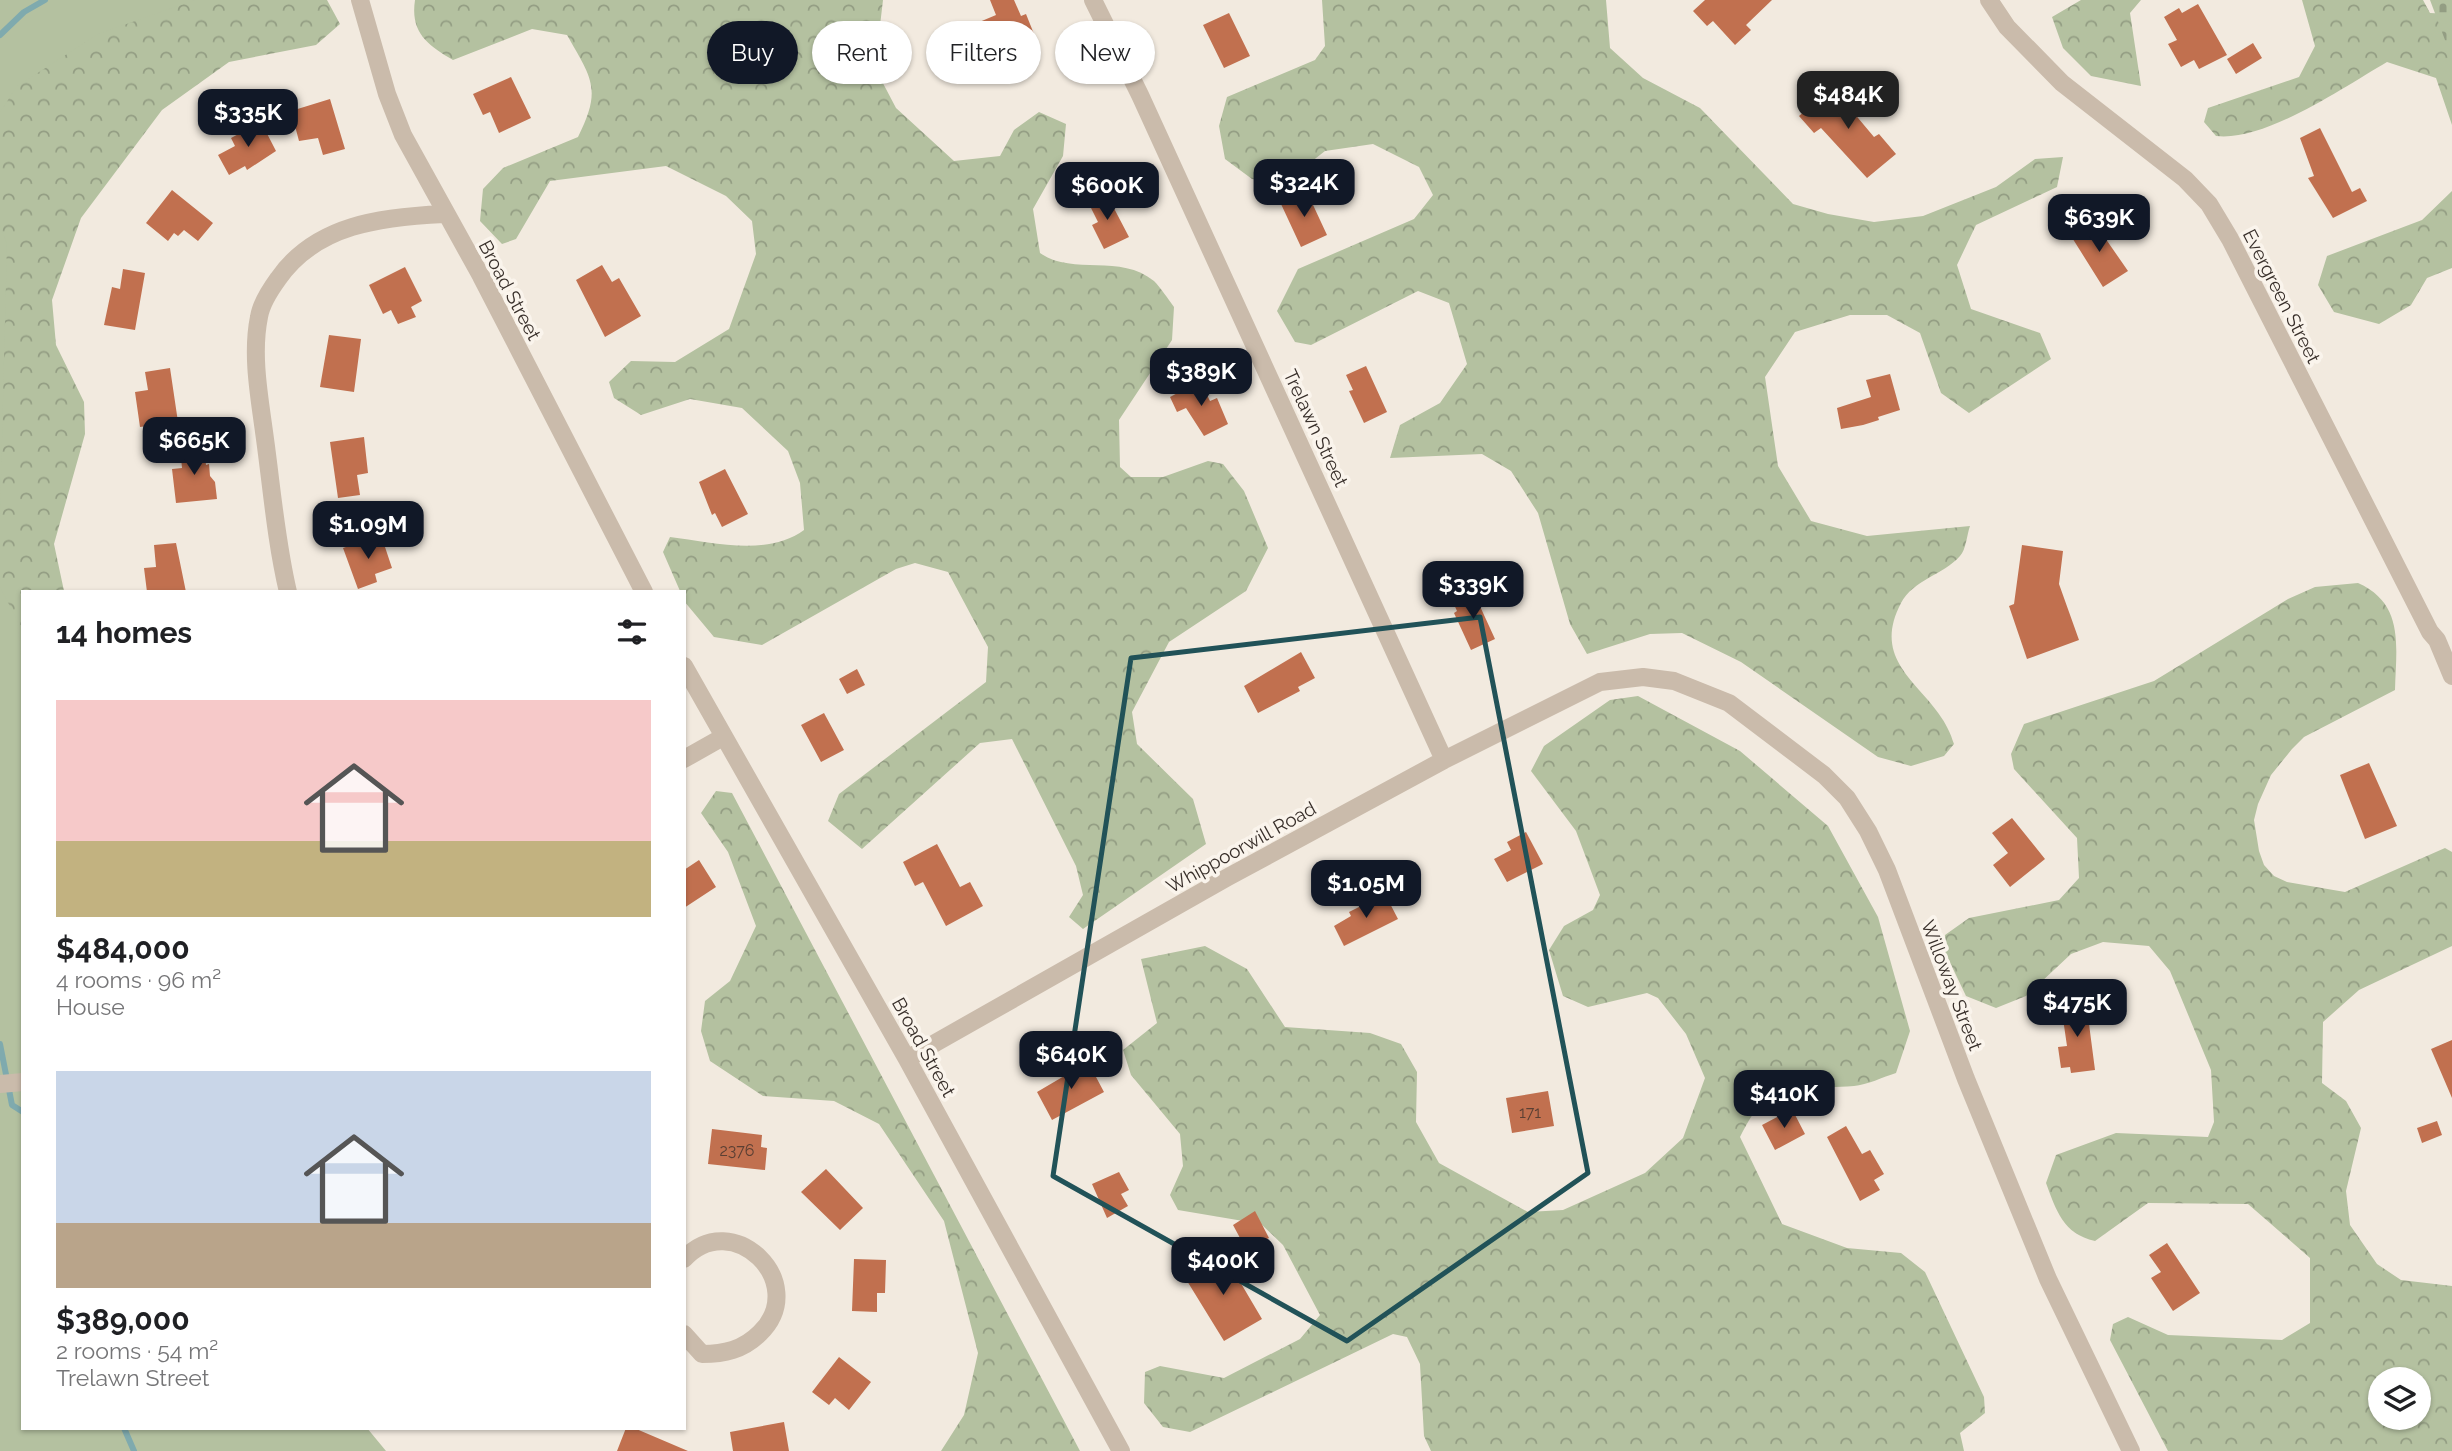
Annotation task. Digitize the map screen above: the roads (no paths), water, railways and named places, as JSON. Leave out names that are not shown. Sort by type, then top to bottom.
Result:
[{"type":"street","name":"Broad Street","points":[[360,0],[387,94],[403,135],[444,214],[481,276],[643,590]]},
{"type":"street","name":"Trelawn Street","points":[[1093,0],[1140,95],[1444,760]]},
{"type":"street","name":"Evergreen Street","points":[[1989,0],[2007,27],[2062,83],[2185,179],[2209,205],[2235,249],[2430,632],[2445,642],[2452,676]]},
{"type":"street","points":[[288,590],[280,558],[258,386],[259,316],[269,291],[286,268],[307,248],[327,236],[359,224],[393,216],[444,214]]},
{"type":"street","name":"Broad Street","points":[[686,670],[907,1059],[1121,1451]]},
{"type":"street","name":"Willoway Street","points":[[1600,682],[1643,677],[1674,681],[1729,703],[1824,775],[1847,797],[1887,870],[1970,1090],[2043,1267],[2131,1451]]},
{"type":"street","name":"Whippoorwill Road","points":[[907,1059],[1228,877],[1444,760],[1600,682]]},
{"type":"street","points":[[686,758],[723,737]]},
{"type":"street","points":[[0,1084],[21,1082]]},
{"type":"street","points":[[686,1257],[694,1249],[709,1243],[729,1241],[744,1245],[760,1258],[771,1273],[777,1289],[778,1306],[769,1324],[737,1350],[702,1354],[686,1337]]},
{"type":"waterway","points":[[0,35],[24,12],[45,0]]},
{"type":"waterway","points":[[0,1044],[12,1105],[21,1111]]},
{"type":"waterway","points":[[125,1430],[134,1451]]}]
